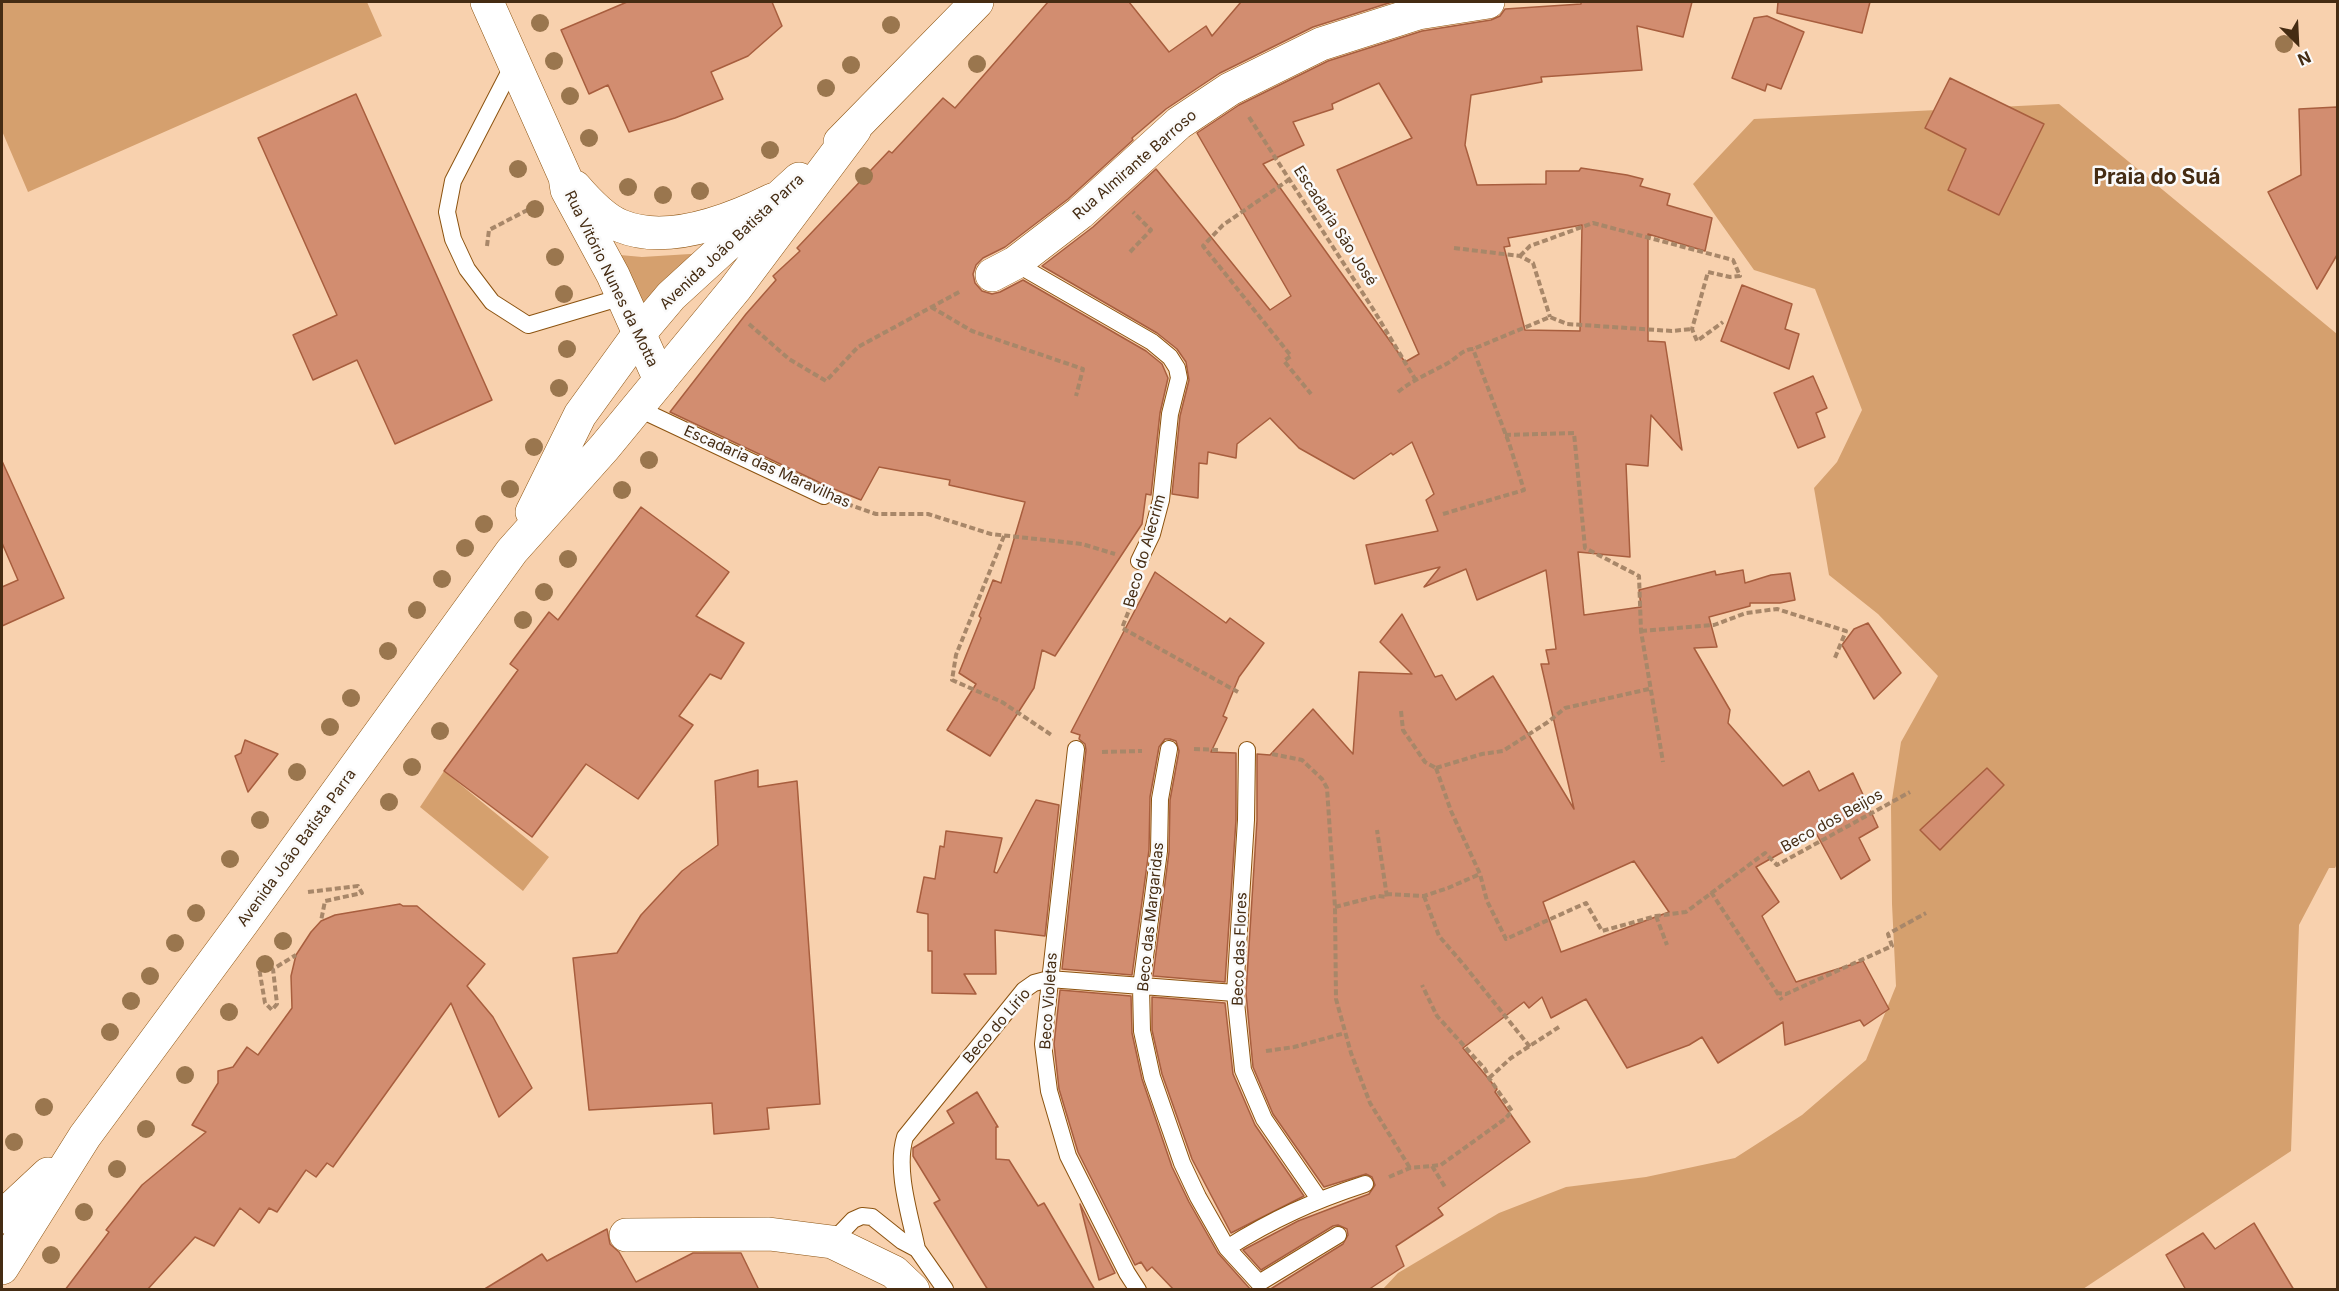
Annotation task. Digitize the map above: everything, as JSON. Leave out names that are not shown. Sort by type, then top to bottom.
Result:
[{"type":"main road","name":"Rua Vitório Nunes da Motta","points":[[488,2],[515,60],[566,183],[613,274],[660,380]]},
{"type":"main road","name":"Avenida João Batista Parra","points":[[512,551],[580,415],[638,334],[671,296],[855,129],[977,2]]},
{"type":"main road","name":"Rua Almirante Barroso","points":[[1004,269],[1080,213],[1179,123],[1230,89],[1321,44],[1418,13],[1488,2]]},
{"type":"main road","name":"Avenida João Batista Parra","points":[[2,1268],[80,1145],[512,551],[638,408],[725,301],[855,129]]},
{"type":"main road","name":"Rua Vitório Nunes da Motta","points":[[566,183],[592,206],[619,225],[651,234],[696,228],[735,218],[782,195]]},
{"type":"main road","name":"Avenida João Batista Parra","points":[[2,1217],[80,1145]]},
{"type":"main road","points":[[2,1203],[80,1145]]},
{"type":"main road","points":[[626,1235],[769,1234],[832,1242],[894,1272],[913,1290]]},
{"type":"lane","points":[[515,60],[453,181],[447,212],[453,239],[467,268],[492,302],[528,325],[622,297]]},
{"type":"lane","name":"Beco do Alecrim","points":[[1004,269],[1152,342],[1170,357],[1178,368],[1179,378],[1170,414],[1161,500],[1152,534],[1140,561]]},
{"type":"lane","name":"Escadaria das Maravilhas","points":[[638,408],[824,496]]},
{"type":"lane","name":"Beco Violetas","points":[[1076,749],[1043,1044],[1049,1091],[1068,1156],[1127,1273],[1138,1290]]},
{"type":"lane","name":"Beco das Margaridas","points":[[1169,749],[1160,799],[1160,851],[1141,987],[1142,1031],[1152,1077],[1182,1163],[1198,1197],[1227,1248],[1259,1283],[1338,1235]]},
{"type":"lane","name":"Beco das Flores","points":[[1247,750],[1246,820],[1235,993],[1243,1070],[1264,1119],[1319,1199]]},
{"type":"lane","points":[[1049,979],[1235,993]]},
{"type":"lane","name":"Beco do Lírio","points":[[917,1249],[901,1166],[901,1151],[905,1137],[1024,990],[1034,983],[1049,979]]},
{"type":"lane","points":[[1227,1248],[1261,1227],[1319,1199],[1365,1184]]},
{"type":"lane","points":[[832,1242],[853,1220],[862,1216],[872,1217],[902,1241],[917,1249],[945,1289]]},
{"type":"path","name":"Escadaria São José","points":[[1230,89],[1290,178],[1415,379]]},
{"type":"path","points":[[1290,178],[1223,225],[1203,246],[1291,356],[1284,362],[1311,394]]},
{"type":"path","points":[[467,268],[484,262],[489,230],[566,183]]},
{"type":"path","points":[[1520,256],[1530,246],[1593,223],[1733,260],[1740,276],[1730,277],[1708,272],[1692,329],[1696,341],[1723,321]]},
{"type":"path","points":[[1130,252],[1151,230]]},
{"type":"path","points":[[1454,248],[1520,256],[1533,263],[1550,317]]},
{"type":"path","points":[[725,301],[789,359],[826,381],[858,347],[930,306],[1004,269]]},
{"type":"path","points":[[930,306],[972,331],[1083,369],[1076,396]]},
{"type":"path","points":[[1398,392],[1415,379],[1450,362],[1466,349],[1473,349],[1550,317],[1567,324],[1672,331],[1692,329]]},
{"type":"path","points":[[1443,514],[1524,490],[1473,349]]},
{"type":"path","points":[[1505,435],[1574,434],[1585,548],[1639,576],[1641,631],[1663,762]]},
{"type":"path","name":"Escadaria das Maravilhas","points":[[824,496],[876,514],[928,514],[991,534],[1082,544],[1140,561]]},
{"type":"path","points":[[952,680],[956,656],[1004,536]]},
{"type":"path","name":"Beco do Alecrim","points":[[1140,561],[1139,583],[1122,628],[1238,692]]},
{"type":"path","points":[[1641,631],[1714,625],[1746,613],[1777,609],[1846,632],[1834,660]]},
{"type":"path","points":[[1436,768],[1482,754],[1503,751],[1548,723],[1565,708],[1649,688]]},
{"type":"path","points":[[1401,711],[1403,730],[1425,762],[1436,768],[1454,818],[1480,874],[1487,901],[1506,939],[1586,903],[1602,932],[1656,916],[1686,912],[1711,892],[1782,1000]]},
{"type":"path","name":"Beco dos Beijos","points":[[1711,892],[1765,853],[1776,865],[1910,792]]},
{"type":"path","points":[[1329,801],[1335,907],[1336,999],[1345,1033],[1370,1104],[1410,1168]]},
{"type":"path","points":[[1377,831],[1386,895]]},
{"type":"path","points":[[1335,907],[1386,895],[1424,896],[1480,874]]},
{"type":"path","points":[[263,895],[358,886],[362,893],[325,901],[321,921]]},
{"type":"path","points":[[1424,896],[1439,936],[1530,1047]]},
{"type":"path","points":[[1776,993],[1786,994],[1892,946],[1888,934],[1926,913]]},
{"type":"path","points":[[1656,916],[1667,945]]},
{"type":"path","points":[[243,922],[260,968],[265,1003],[272,1011],[277,1004],[273,969],[296,956]]},
{"type":"path","points":[[1365,1184],[1410,1168],[1441,1165],[1505,1119],[1512,1111],[1480,1063],[1437,1016],[1422,985]]},
{"type":"path","points":[[1489,1078],[1511,1058],[1559,1027]]},
{"type":"path","points":[[1242,1054],[1294,1047],[1345,1033]]},
{"type":"path","points":[[1432,1166],[1445,1187]]},
{"type":"shaded area","points":[[2,2],[367,2],[382,36],[28,192],[2,131]]},
{"type":"shaded area","points":[[2059,104],[2337,334],[2337,864],[2335,868],[2329,868],[2299,925],[2291,1151],[2083,1289],[1382,1290],[1398,1273],[1499,1213],[1566,1187],[1646,1177],[1735,1158],[1802,1115],[1866,1060],[1896,986],[1891,806],[1901,742],[1938,676],[1878,614],[1829,575],[1814,488],[1837,462],[1862,410],[1815,289],[1754,270],[1693,184],[1754,119]]},
{"type":"shaded area","points":[[706,253],[644,321],[609,254],[642,257]]},
{"type":"shaded area","points":[[444,771],[549,857],[523,891],[420,807]]},
{"type":"building","points":[[627,2],[772,2],[782,26],[748,56],[711,72],[723,99],[675,118],[629,132],[608,85],[589,94],[561,30]]},
{"type":"building","points":[[1048,2],[1129,2],[1169,52],[1206,26],[1212,36],[1241,2],[1392,2],[1313,27],[1220,73],[1166,109],[1068,199],[1005,247],[983,258],[976,265],[973,274],[975,283],[982,291],[992,294],[1000,292],[1023,280],[1146,351],[1162,364],[1168,378],[1160,413],[1151,495],[1146,494],[1142,524],[1055,656],[1042,650],[1034,688],[990,756],[947,730],[976,684],[959,673],[993,580],[1001,583],[1025,502],[949,485],[950,480],[879,467],[861,500],[670,412],[746,314],[776,280],[773,276],[800,251],[797,248],[889,151],[892,153],[943,98],[955,108]]},
{"type":"building","points":[[1581,2],[1692,2],[1683,37],[1637,26],[1642,70],[1541,77],[1542,82],[1471,95],[1465,145],[1477,185],[1546,184],[1546,171],[1579,171],[1581,168],[1643,179],[1640,186],[1670,194],[1667,205],[1712,218],[1705,251],[1648,234],[1648,341],[1665,342],[1682,450],[1651,415],[1648,466],[1626,464],[1630,557],[1578,552],[1584,615],[1641,607],[1639,590],[1715,571],[1716,575],[1743,570],[1745,583],[1771,575],[1790,573],[1795,600],[1780,603],[1750,603],[1750,606],[1709,617],[1717,647],[1694,648],[1730,710],[1728,723],[1783,786],[1809,771],[1819,791],[1853,773],[1878,827],[1859,838],[1870,860],[1841,879],[1816,833],[1756,867],[1779,902],[1762,916],[1796,982],[1863,961],[1889,1009],[1864,1026],[1860,1020],[1785,1045],[1783,1022],[1718,1063],[1702,1037],[1689,1045],[1627,1068],[1586,999],[1551,1018],[1542,997],[1529,1008],[1524,1002],[1463,1048],[1497,1089],[1495,1092],[1530,1142],[1438,1208],[1443,1215],[1396,1246],[1404,1266],[1368,1290],[1269,1290],[1343,1244],[1348,1235],[1347,1229],[1338,1225],[1333,1226],[1261,1270],[1243,1250],[1298,1221],[1369,1194],[1375,1185],[1372,1177],[1366,1174],[1324,1187],[1273,1114],[1253,1067],[1246,993],[1257,820],[1257,754],[1270,755],[1313,709],[1353,754],[1359,672],[1412,674],[1380,642],[1402,614],[1435,677],[1442,675],[1456,700],[1493,676],[1574,809],[1541,664],[1549,664],[1546,650],[1556,649],[1546,570],[1477,600],[1466,569],[1424,587],[1440,567],[1375,584],[1366,545],[1438,531],[1426,500],[1434,494],[1412,442],[1393,455],[1391,453],[1354,479],[1299,448],[1270,418],[1237,444],[1236,458],[1208,452],[1207,464],[1199,463],[1198,498],[1172,494],[1180,416],[1189,380],[1186,362],[1177,349],[1157,333],[1042,266],[1093,227],[1156,169],[1270,310],[1291,296],[1197,133],[1239,105],[1328,61],[1422,31],[1491,20],[1500,16],[1505,9],[1581,4]],"holes":[[[1379,83],[1412,138],[1337,170],[1419,354],[1405,362],[1263,164],[1304,145],[1293,122],[1333,109],[1332,104]],[[1582,225],[1580,331],[1525,330],[1504,247],[1510,246],[1508,238]],[[1634,861],[1669,912],[1561,952],[1543,902]]]},
{"type":"building","points":[[1778,2],[1870,2],[1862,33],[1777,13]]},
{"type":"building","points":[[1767,16],[1804,32],[1781,89],[1767,84],[1765,91],[1732,78],[1754,18]]},
{"type":"building","points":[[1950,78],[2044,124],[1999,215],[1948,190],[1966,149],[1925,128]]},
{"type":"building","points":[[356,94],[492,400],[395,444],[357,360],[313,380],[293,335],[337,315],[258,138]]},
{"type":"building","points":[[2337,107],[2337,255],[2317,289],[2268,192],[2301,175],[2299,109]]},
{"type":"building","points":[[1742,285],[1792,304],[1785,329],[1799,334],[1789,369],[1721,341]]},
{"type":"building","points":[[1813,376],[1827,408],[1816,413],[1825,437],[1798,448],[1774,393]]},
{"type":"building","points":[[2,461],[64,598],[2,626],[2,587],[18,580],[2,543]]},
{"type":"building","points":[[641,507],[729,572],[696,616],[744,643],[721,679],[710,674],[679,716],[693,725],[638,799],[586,764],[532,837],[444,771],[518,670],[510,664],[549,612],[558,620]]},
{"type":"building","points":[[1155,572],[1226,623],[1230,618],[1264,643],[1239,677],[1223,716],[1227,718],[1211,752],[1236,753],[1236,820],[1225,982],[1153,976],[1169,852],[1170,800],[1179,751],[1176,741],[1170,739],[1165,739],[1159,747],[1150,797],[1149,850],[1132,975],[1062,969],[1086,750],[1085,744],[1079,739],[1080,735],[1071,732]]},
{"type":"building","points":[[1868,623],[1901,673],[1874,699],[1842,645],[1854,629]]},
{"type":"building","points":[[245,740],[278,754],[248,792],[235,756],[241,753]]},
{"type":"building","points":[[1987,768],[2004,785],[1940,850],[1920,830]]},
{"type":"building","points":[[758,770],[758,787],[797,781],[820,1104],[767,1108],[769,1129],[714,1134],[712,1103],[589,1110],[573,958],[617,953],[641,915],[682,871],[718,845],[715,781]]},
{"type":"building","points":[[1036,800],[1059,805],[1045,936],[995,930],[996,974],[964,974],[976,994],[932,993],[932,951],[928,951],[928,914],[917,912],[924,877],[935,879],[940,846],[944,847],[946,831],[1002,838],[994,872],[997,873]]},
{"type":"building","points":[[400,904],[417,906],[485,964],[467,986],[493,1017],[532,1088],[499,1117],[451,1003],[333,1167],[327,1163],[316,1177],[306,1170],[277,1212],[269,1208],[259,1223],[240,1208],[214,1246],[195,1237],[147,1290],[65,1290],[109,1232],[106,1230],[142,1185],[206,1132],[192,1125],[218,1083],[218,1071],[233,1067],[247,1047],[258,1055],[292,1008],[291,976],[296,955],[311,932],[321,921],[335,915]]},
{"type":"building","points":[[1060,990],[1131,996],[1132,1033],[1142,1079],[1172,1167],[1218,1253],[1251,1290],[1174,1290],[1152,1267],[1147,1271],[1141,1262],[1135,1265],[1078,1152],[1059,1089],[1054,1044]]},
{"type":"building","points":[[1152,997],[1225,1003],[1233,1074],[1255,1125],[1304,1196],[1231,1233],[1192,1159],[1162,1074],[1152,1030]]},
{"type":"building","points":[[977,1092],[998,1127],[996,1127],[996,1159],[1009,1160],[1038,1206],[1044,1203],[1095,1290],[988,1290],[934,1203],[940,1200],[913,1156],[913,1148],[954,1123],[947,1111]]},
{"type":"building","points":[[1080,1204],[1115,1273],[1099,1280]]},
{"type":"building","points":[[2254,1223],[2294,1290],[2186,1290],[2166,1255],[2203,1233],[2215,1249]]},
{"type":"building","points":[[607,1229],[610,1244],[619,1252],[636,1282],[693,1253],[741,1253],[759,1290],[483,1290],[542,1254],[547,1261]]},
{"type":"district","name":"Praia do Suá","points":[[2157,178]]}]
